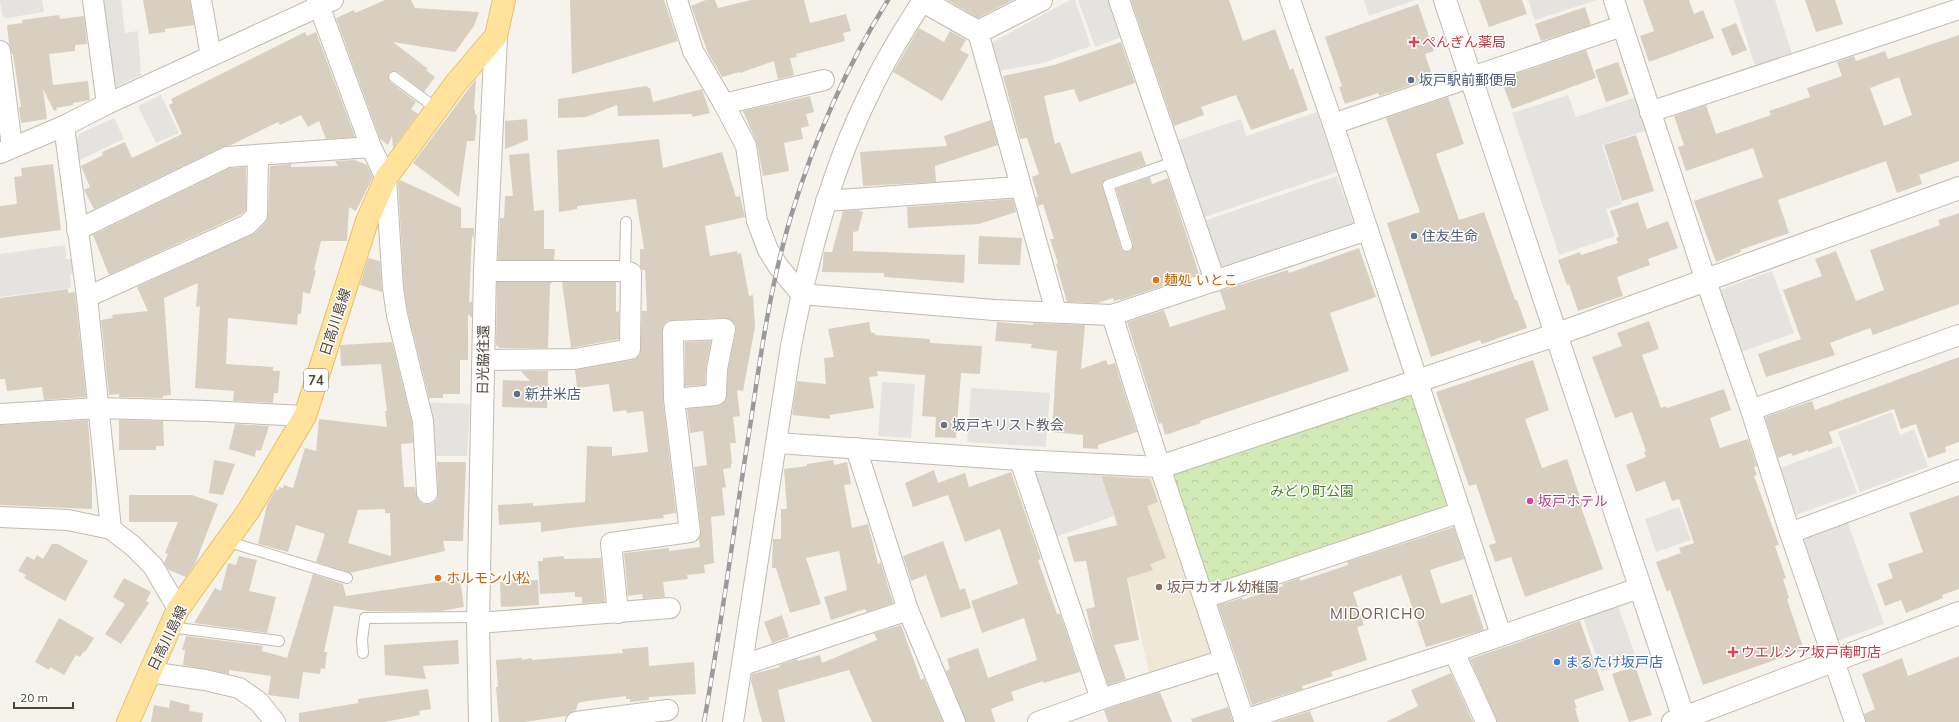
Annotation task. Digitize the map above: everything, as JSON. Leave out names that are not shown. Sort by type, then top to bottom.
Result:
[{"type":"main road","name":"日光脇往還","points":[[496,36],[504,0]]},
{"type":"main road","name":"日高川島線","points":[[128,722],[174,618],[226,541],[249,510],[305,416],[367,220],[386,178],[496,36]]},
{"type":"street","points":[[93,0],[107,104]]},
{"type":"street","points":[[200,0],[211,56]]},
{"type":"street","points":[[677,0],[693,51],[724,104],[746,146],[757,221],[768,250],[778,266],[801,294],[994,310],[1112,315],[1367,230]]},
{"type":"street","points":[[733,722],[791,346],[801,294],[826,201],[845,148],[870,92],[923,0],[978,32],[1056,312]]},
{"type":"street","points":[[978,32],[1041,0]]},
{"type":"street","points":[[1119,0],[1215,281]]},
{"type":"street","points":[[1290,0],[1333,124],[1501,635]]},
{"type":"street","points":[[1445,0],[1639,588],[1680,721],[1959,613]]},
{"type":"street","points":[[1614,0],[1706,281],[1751,410],[1790,533],[1855,722]]},
{"type":"street","points":[[0,52],[6,150],[64,126],[107,104],[323,2],[371,147],[386,178],[393,288],[397,315],[422,421],[427,493]]},
{"type":"street","points":[[1650,112],[1959,9]]},
{"type":"street","points":[[1333,124],[1622,26]]},
{"type":"street","name":"日光脇往還","points":[[480,722],[478,620],[485,271],[496,36]]},
{"type":"street","points":[[724,104],[824,80]]},
{"type":"street","points":[[64,126],[87,297],[111,529]]},
{"type":"street","points":[[77,230],[227,157],[371,147]]},
{"type":"street","points":[[87,297],[247,225],[257,215],[258,155]]},
{"type":"street","points":[[826,201],[1020,186]]},
{"type":"street","points":[[777,443],[1020,460],[1160,467],[1556,335],[1959,188]]},
{"type":"street","points":[[483,360],[575,359],[630,349],[631,273],[625,271],[485,271]]},
{"type":"street","points":[[1112,315],[1160,467],[1245,721],[1454,652],[1639,588]]},
{"type":"street","points":[[1751,410],[1959,335]]},
{"type":"street","points":[[618,613],[611,543],[690,532],[674,400]]},
{"type":"street","points":[[0,414],[98,408],[305,416]]},
{"type":"street","points":[[856,448],[908,610],[955,722]]},
{"type":"street","points":[[1020,460],[1101,699]]},
{"type":"street","points":[[1790,533],[1959,470]]},
{"type":"street","points":[[1204,598],[1461,512]]},
{"type":"street","points":[[0,517],[68,520],[111,529],[133,546],[153,566],[174,618]]},
{"type":"street","points":[[478,620],[618,613],[670,608]]},
{"type":"street","points":[[743,665],[908,610]]},
{"type":"street","points":[[1454,652],[1486,722]]},
{"type":"street","points":[[1042,721],[1101,699],[1224,660]]},
{"type":"street","points":[[150,672],[204,680],[239,688],[259,702],[275,722]]},
{"type":"street","points":[[576,722],[668,710]]},
{"type":"lane","points":[[394,76],[438,109]]},
{"type":"lane","points":[[1127,246],[1108,185],[1174,162]]},
{"type":"lane","points":[[625,271],[626,222]]},
{"type":"lane","points":[[226,541],[347,578]]},
{"type":"lane","points":[[174,618],[278,641]]},
{"type":"lane","points":[[363,653],[362,640],[365,618],[478,620]]},
{"type":"shaded area","points":[[0,0],[42,0],[44,12],[7,18],[2,16]]},
{"type":"shaded area","points":[[102,0],[121,0],[125,33],[138,31],[141,75],[115,87],[112,86]]},
{"type":"shaded area","points":[[1070,0],[1075,0],[1091,46],[1043,63],[998,71],[989,44]]},
{"type":"shaded area","points":[[1078,0],[1109,0],[1122,37],[1095,47]]},
{"type":"shaded area","points":[[1364,0],[1415,0],[1369,16]]},
{"type":"shaded area","points":[[1528,0],[1597,0],[1535,20]]},
{"type":"shaded area","points":[[1734,0],[1775,0],[1792,54],[1755,66]]},
{"type":"shaded area","points":[[161,95],[179,133],[156,143],[138,106]]},
{"type":"shaded area","points":[[1568,95],[1576,117],[1636,97],[1647,130],[1602,145],[1622,204],[1606,209],[1615,236],[1559,255],[1512,113]]},
{"type":"shaded area","points":[[1317,112],[1337,172],[1202,218],[1176,141],[1241,119],[1246,136]]},
{"type":"shaded area","points":[[114,118],[124,139],[78,161],[75,143],[79,134]]},
{"type":"shaded area","points":[[1337,176],[1354,224],[1221,270],[1204,221]]},
{"type":"shaded area","points":[[65,245],[66,259],[73,259],[75,274],[70,274],[71,288],[0,297],[0,254]]},
{"type":"shaded area","points":[[1772,271],[1794,333],[1741,352],[1719,290]]},
{"type":"shaded area","points":[[882,382],[915,384],[911,438],[878,436]]},
{"type":"shaded area","points":[[971,388],[1050,393],[1046,447],[967,442]]},
{"type":"shaded area","points":[[423,402],[470,404],[467,456],[432,456]]},
{"type":"shaded area","points":[[1892,412],[1900,435],[1914,429],[1928,467],[1860,492],[1838,432]]},
{"type":"shaded area","points":[[1840,446],[1857,493],[1796,515],[1780,468]]},
{"type":"shaded area","points":[[1033,473],[1099,473],[1114,516],[1053,538]]},
{"type":"shaded area","name":"坂戸カオル幼稚園","points":[[1099,473],[1151,478],[1212,654],[1150,677],[1115,521]]},
{"type":"shaded area","points":[[1679,507],[1691,540],[1656,552],[1645,519]]},
{"type":"shaded area","points":[[1847,521],[1884,624],[1837,641],[1800,538]]},
{"type":"shaded area","points":[[1618,606],[1637,660],[1602,672],[1583,618]]},
{"type":"green space","name":"みどり町公園","points":[[1412,393],[1451,508],[1211,589],[1173,474]]},
{"type":"building","points":[[143,0],[190,0],[194,25],[165,29],[165,32],[149,34]]},
{"type":"building","points":[[385,0],[411,0],[415,8],[479,12],[474,26],[455,52],[393,42],[428,69],[426,70],[435,77],[424,92],[398,72],[392,71],[389,73],[388,77],[390,82],[416,102],[411,109],[418,114],[393,148],[392,136],[388,145],[380,139],[336,18],[354,10],[355,13]]},
{"type":"building","points":[[570,0],[664,0],[678,41],[572,74]]},
{"type":"building","points":[[706,0],[715,0],[718,8],[751,0],[804,0],[810,23],[846,14],[851,31],[843,33],[845,41],[796,54],[797,57],[790,58],[794,75],[778,79],[774,61],[740,73],[722,77],[708,53],[691,6]]},
{"type":"building","points":[[947,0],[1013,0],[978,18]]},
{"type":"building","points":[[1131,0],[1229,0],[1243,41],[1275,29],[1290,70],[1293,68],[1308,110],[1251,130],[1236,95],[1201,107],[1204,115],[1174,126]]},
{"type":"building","points":[[1479,0],[1522,0],[1527,14],[1489,27]]},
{"type":"building","points":[[1643,0],[1689,0],[1694,14],[1703,10],[1714,38],[1649,62],[1640,36],[1654,31]]},
{"type":"building","points":[[1805,0],[1835,0],[1843,24],[1816,32]]},
{"type":"building","points":[[1418,4],[1434,51],[1425,54],[1433,78],[1379,96],[1378,93],[1345,104],[1339,87],[1342,86],[1325,37]]},
{"type":"building","points":[[1585,7],[1591,25],[1541,41],[1535,24]]},
{"type":"building","points":[[59,15],[60,19],[84,16],[87,44],[75,45],[75,51],[49,54],[53,85],[88,81],[90,100],[56,108],[57,110],[54,111],[43,89],[47,119],[21,123],[19,107],[21,107],[13,54],[9,44],[7,25],[23,23],[22,20]]},
{"type":"building","points":[[1736,23],[1747,50],[1732,56],[1721,29]]},
{"type":"building","points":[[919,28],[944,42],[950,31],[966,40],[960,50],[969,55],[942,101],[893,72]]},
{"type":"building","points":[[305,32],[307,36],[316,32],[355,137],[326,139],[319,121],[308,127],[301,115],[280,125],[278,122],[231,145],[222,147],[94,209],[84,190],[90,187],[81,166],[103,155],[102,152],[125,142],[132,158],[182,134],[169,105],[173,103],[171,99]]},
{"type":"building","points":[[1959,35],[1959,161],[1919,175],[1922,184],[1897,193],[1886,161],[1778,200],[1789,233],[1740,250],[1741,252],[1716,262],[1694,201],[1763,177],[1753,148],[1686,171],[1678,147],[1684,145],[1674,116],[1706,105],[1716,134],[1771,115],[1769,111],[1810,97],[1807,88],[1842,76],[1837,62],[1854,56],[1856,61],[1885,51],[1888,59]],"holes":[[[1899,77],[1912,115],[1884,126],[1870,88]]]},
{"type":"building","points":[[1121,42],[1135,83],[1079,102],[1074,89],[1044,96],[1055,144],[1060,142],[1071,174],[1141,151],[1146,165],[1106,179],[1102,184],[1121,248],[1123,251],[1129,252],[1132,250],[1133,244],[1116,189],[1150,177],[1152,184],[1168,178],[1199,274],[1120,300],[1114,301],[1113,298],[1098,303],[1067,302],[1056,264],[1058,263],[1050,239],[1054,239],[1043,204],[1038,206],[1036,197],[1038,197],[1032,177],[1039,174],[1027,138],[1020,139],[1003,76],[1054,65]]},
{"type":"building","points":[[1586,50],[1596,78],[1512,109],[1501,79]]},
{"type":"building","points":[[1618,62],[1629,94],[1606,102],[1595,70]]},
{"type":"building","points":[[476,79],[474,110],[475,114],[477,115],[475,141],[467,141],[459,197],[413,163]]},
{"type":"building","points":[[647,86],[650,88],[653,102],[702,89],[710,113],[692,117],[692,114],[618,116],[617,105],[586,117],[558,118],[558,99]]},
{"type":"building","points":[[810,96],[814,112],[806,114],[809,126],[801,128],[803,139],[784,143],[789,171],[763,176],[757,144],[743,111]]},
{"type":"building","points":[[1448,97],[1464,144],[1436,154],[1459,220],[1484,212],[1515,300],[1517,300],[1527,328],[1482,344],[1480,340],[1431,357],[1387,223],[1420,212],[1386,118]]},
{"type":"building","points":[[527,119],[528,140],[505,149],[505,121]]},
{"type":"building","points":[[991,120],[998,145],[935,166],[936,182],[863,186],[860,152],[947,146],[944,136]]},
{"type":"building","points":[[1636,135],[1654,191],[1622,201],[1604,145]]},
{"type":"building","points":[[659,139],[663,168],[722,152],[736,197],[740,196],[745,217],[705,226],[710,256],[737,251],[738,254],[741,253],[749,296],[753,295],[755,327],[743,391],[737,390],[740,416],[733,417],[736,443],[730,443],[732,464],[731,468],[723,469],[726,487],[722,488],[725,515],[711,517],[714,563],[704,565],[705,573],[687,575],[688,579],[663,582],[665,597],[643,599],[642,594],[628,596],[624,553],[669,548],[669,551],[700,547],[699,539],[701,531],[694,467],[707,465],[703,431],[690,433],[687,409],[717,406],[726,400],[728,370],[736,331],[736,325],[731,320],[725,318],[673,320],[667,321],[663,326],[663,400],[676,513],[663,515],[664,518],[541,532],[541,522],[499,525],[498,505],[533,503],[533,506],[585,502],[587,446],[612,447],[612,456],[648,452],[643,411],[627,413],[626,410],[613,412],[609,384],[577,388],[575,370],[632,360],[640,354],[642,311],[647,311],[645,270],[642,270],[640,267],[640,249],[644,249],[636,199],[577,206],[577,209],[559,212],[557,150]]},
{"type":"building","points":[[529,153],[534,211],[544,210],[544,249],[555,249],[554,260],[498,260],[500,218],[504,218],[505,196],[513,196],[509,155]]},
{"type":"building","points":[[355,160],[367,165],[373,177],[356,211],[349,207],[347,241],[321,241],[310,294],[303,292],[301,314],[298,314],[297,325],[228,318],[226,364],[273,367],[273,371],[280,371],[278,393],[274,393],[273,403],[233,401],[234,391],[195,388],[200,306],[196,307],[198,283],[164,298],[171,395],[163,396],[163,398],[119,397],[119,394],[109,395],[101,320],[113,318],[112,315],[148,311],[137,287],[255,233],[265,223],[268,216],[270,166],[291,164],[291,167],[338,166],[335,161]]},
{"type":"building","points":[[53,164],[61,230],[0,238],[0,206],[17,204],[14,177],[22,176],[21,168]]},
{"type":"building","points":[[246,167],[246,210],[240,215],[109,275],[93,235],[230,168]]},
{"type":"building","points":[[400,180],[461,208],[461,228],[474,228],[474,238],[472,235],[469,303],[472,301],[472,318],[468,314],[468,360],[460,360],[460,394],[443,394],[443,398],[429,398],[408,313],[404,287],[398,183]]},
{"type":"building","points":[[1013,199],[1016,212],[979,224],[908,228],[907,207]]},
{"type":"building","points":[[1638,202],[1647,229],[1668,221],[1678,248],[1648,259],[1650,265],[1617,277],[1623,296],[1578,311],[1569,284],[1567,285],[1558,260],[1580,252],[1581,255],[1618,243],[1616,238],[1619,237],[1610,211]]},
{"type":"building","points":[[858,210],[863,212],[858,231],[853,232],[853,251],[965,255],[964,283],[884,277],[884,273],[822,272],[824,252],[832,252],[843,211]]},
{"type":"building","points":[[1959,213],[1959,304],[1873,335],[1870,328],[1830,343],[1835,355],[1766,377],[1758,354],[1801,339],[1783,290],[1822,276],[1815,259],[1836,251],[1856,301],[1884,290],[1870,250],[1940,225],[1938,220]]},
{"type":"building","points":[[979,236],[1022,238],[1020,265],[978,264]]},
{"type":"building","points":[[1359,248],[1376,297],[1330,313],[1349,371],[1200,421],[1201,423],[1165,435],[1162,423],[1159,424],[1127,322],[1164,310],[1170,327],[1226,309],[1220,291],[1288,270],[1289,273]]},
{"type":"building","points":[[368,258],[380,261],[382,292],[360,285]]},
{"type":"building","points":[[497,282],[553,282],[550,284],[548,348],[500,348],[496,345]]},
{"type":"building","points":[[562,282],[616,282],[616,312],[619,311],[619,339],[571,348]]},
{"type":"building","points":[[68,289],[68,293],[75,292],[86,397],[44,400],[42,387],[7,391],[5,379],[0,379],[0,298]]},
{"type":"building","points":[[1649,321],[1659,349],[1642,355],[1661,408],[1666,406],[1667,408],[1724,389],[1731,410],[1710,418],[1720,448],[1748,439],[1757,466],[1754,467],[1757,475],[1754,476],[1779,545],[1775,546],[1786,578],[1783,579],[1789,598],[1787,599],[1804,650],[1703,685],[1670,590],[1667,592],[1656,562],[1681,553],[1679,548],[1694,543],[1679,499],[1672,501],[1665,481],[1636,492],[1626,465],[1646,457],[1644,452],[1646,451],[1632,412],[1615,418],[1592,357],[1622,346],[1617,333]]},
{"type":"building","points":[[869,322],[871,333],[875,333],[875,335],[930,339],[930,343],[982,346],[980,374],[961,373],[956,438],[935,437],[936,417],[922,416],[925,375],[877,371],[878,376],[869,377],[874,408],[830,415],[830,419],[792,415],[797,381],[826,384],[824,358],[834,357],[828,329]]},
{"type":"building","points":[[997,322],[1033,325],[1033,323],[1085,325],[1081,369],[1106,360],[1108,365],[1115,363],[1137,432],[1098,445],[1098,449],[1083,448],[1083,435],[1052,432],[1057,351],[1031,348],[1032,344],[995,341]]},
{"type":"building","points":[[711,341],[706,367],[705,385],[685,386],[685,342]]},
{"type":"building","points":[[392,342],[412,423],[413,443],[401,444],[404,487],[415,487],[417,499],[421,503],[433,503],[437,499],[438,493],[437,462],[466,462],[463,541],[443,541],[445,551],[350,573],[316,562],[325,534],[296,525],[288,552],[258,544],[267,505],[276,489],[279,490],[279,487],[283,488],[284,485],[293,488],[305,448],[316,451],[319,419],[387,427],[385,411],[387,411],[381,364],[341,366],[341,345]],"holes":[[[385,509],[385,513],[390,513],[391,556],[348,543],[358,510]]]},
{"type":"building","points":[[1959,357],[1959,442],[1945,447],[1946,452],[1928,458],[1916,424],[1901,429],[1894,409],[1829,432],[1833,443],[1808,452],[1808,450],[1793,456],[1791,453],[1778,458],[1765,417],[1812,401],[1815,410]]},
{"type":"building","points":[[1533,360],[1549,410],[1525,419],[1542,468],[1567,459],[1583,506],[1581,507],[1603,569],[1525,597],[1511,557],[1495,562],[1489,545],[1496,543],[1476,484],[1469,486],[1436,392]]},
{"type":"building","points":[[521,371],[548,371],[547,408],[502,407],[503,380],[530,381]]},
{"type":"building","points":[[88,420],[92,478],[92,509],[0,505],[0,425]]},
{"type":"building","points":[[119,420],[163,421],[164,446],[156,446],[156,450],[119,450]]},
{"type":"building","points":[[235,424],[269,426],[261,451],[256,450],[255,457],[229,449]]},
{"type":"building","points":[[214,460],[235,464],[223,495],[209,493]]},
{"type":"building","points":[[833,460],[834,465],[847,462],[851,484],[844,485],[852,528],[868,524],[878,564],[881,563],[893,603],[867,612],[865,609],[831,620],[824,597],[847,590],[839,551],[806,558],[821,604],[790,613],[776,568],[772,568],[773,539],[781,539],[781,509],[787,509],[784,469],[807,466],[807,464]]},
{"type":"building","points":[[934,470],[938,483],[965,473],[969,487],[1011,472],[1041,559],[1038,560],[1057,614],[1060,614],[1080,672],[1043,683],[1043,681],[1011,692],[1014,700],[991,709],[995,722],[966,722],[946,671],[950,669],[947,659],[978,648],[988,678],[1037,660],[1024,618],[982,633],[971,601],[1018,584],[1000,529],[965,542],[948,495],[913,507],[905,483]]},
{"type":"building","points":[[1101,476],[1150,479],[1158,502],[1147,506],[1166,558],[1150,564],[1153,570],[1127,578],[1139,640],[1114,645],[1126,679],[1108,685],[1095,647],[1086,609],[1095,607],[1086,561],[1074,562],[1067,537],[1118,525]]},
{"type":"building","points":[[129,495],[192,495],[218,504],[195,564],[186,577],[169,570],[164,563],[168,554],[165,553],[178,522],[129,522]]},
{"type":"building","points":[[1959,495],[1959,589],[1942,595],[1943,598],[1906,613],[1901,600],[1885,606],[1877,584],[1893,578],[1888,564],[1923,552],[1909,513]]},
{"type":"building","points":[[1454,527],[1464,559],[1430,570],[1441,604],[1472,594],[1484,630],[1426,647],[1401,575],[1353,592],[1364,625],[1357,627],[1367,660],[1331,672],[1333,676],[1302,686],[1303,689],[1252,705],[1218,605],[1242,598],[1243,600],[1283,586],[1282,584],[1300,578],[1300,581],[1348,565],[1347,562]]},
{"type":"building","points":[[943,541],[960,590],[965,588],[971,608],[941,618],[926,575],[911,581],[903,556]]},
{"type":"building","points":[[52,544],[58,544],[88,561],[65,601],[24,578],[26,575],[18,571],[27,556],[34,560],[37,555],[43,559]]},
{"type":"building","points":[[239,556],[257,560],[249,591],[276,597],[267,633],[194,623],[215,588],[221,591],[228,563],[236,565]]},
{"type":"building","points":[[564,556],[564,559],[601,558],[605,602],[582,603],[582,597],[575,597],[575,592],[540,594],[538,561],[543,561],[543,558]]},
{"type":"building","points":[[313,574],[343,584],[346,596],[460,579],[464,607],[441,611],[369,611],[334,606],[324,652],[327,652],[325,669],[321,668],[320,674],[303,672],[299,699],[268,695],[271,676],[229,670],[229,674],[183,665],[185,650],[182,650],[186,636],[263,646],[262,651],[287,658]]},
{"type":"building","points":[[124,578],[151,592],[146,601],[149,603],[121,644],[105,634],[125,604],[113,597]]},
{"type":"building","points":[[538,580],[539,605],[501,607],[500,582]]},
{"type":"building","points":[[782,615],[789,637],[772,643],[764,622]]},
{"type":"building","points":[[59,618],[94,638],[80,657],[76,655],[64,675],[50,667],[49,670],[35,662]]},
{"type":"building","points":[[1580,621],[1604,690],[1574,700],[1579,722],[1497,722],[1470,659]]},
{"type":"building","points":[[901,625],[921,680],[924,678],[943,722],[872,722],[849,670],[778,690],[785,722],[762,722],[751,681],[752,674],[780,667],[779,665],[797,659],[798,661],[820,655],[822,663],[877,640],[874,633]]},
{"type":"building","points":[[458,640],[459,664],[423,666],[426,679],[385,675],[384,645]]},
{"type":"building","points":[[648,647],[649,666],[694,662],[696,694],[649,697],[649,700],[630,702],[630,699],[626,699],[626,696],[587,701],[578,703],[576,710],[566,716],[524,722],[499,722],[496,687],[498,687],[496,660],[522,658],[522,660],[531,658],[532,660],[623,653],[622,649]]},
{"type":"building","points":[[1959,656],[1959,722],[1866,722],[1864,714],[1875,709],[1862,674],[1902,658],[1908,676]]},
{"type":"building","points":[[1635,666],[1652,715],[1629,722],[1612,674]]},
{"type":"building","points":[[1451,673],[1473,722],[1386,722],[1418,706],[1411,690]]},
{"type":"building","points":[[428,689],[431,709],[419,711],[420,715],[385,722],[299,722],[299,713],[358,703],[358,699]]},
{"type":"building","points":[[1160,692],[1172,722],[1108,722],[1104,710]]},
{"type":"building","points":[[170,700],[190,705],[189,711],[203,713],[202,722],[151,722],[154,705],[169,708]]},
{"type":"building","points":[[1228,707],[1233,722],[1192,722],[1191,719]]},
{"type":"building","points":[[1310,711],[1314,722],[1275,722]]},
{"type":"railway","points":[[704,722],[723,609],[763,343],[772,292],[784,241],[800,188],[832,105],[858,51],[888,0]]},
{"type":"place","name":"ぺんぎん薬局","points":[[1414,42]]},
{"type":"place","name":"坂戸駅前郵便局","points":[[1411,80]]},
{"type":"place","name":"住友生命","points":[[1414,236]]},
{"type":"place","name":"麺処 いとこ","points":[[1156,280]]},
{"type":"place","name":"新井米店","points":[[517,394]]},
{"type":"place","name":"坂戸キリスト教会","points":[[944,425]]},
{"type":"place","name":"坂戸ホテル","points":[[1530,501]]},
{"type":"place","name":"ホルモン小松","points":[[438,578]]},
{"type":"place","name":"坂戸カオル幼稚園","points":[[1159,587]]},
{"type":"place","name":"ウエルシア坂戸南町店","points":[[1733,652]]},
{"type":"place","name":"まるたけ坂戸店","points":[[1557,662]]},
{"type":"district","name":"MIDORICHO","points":[[1378,614]]}]
